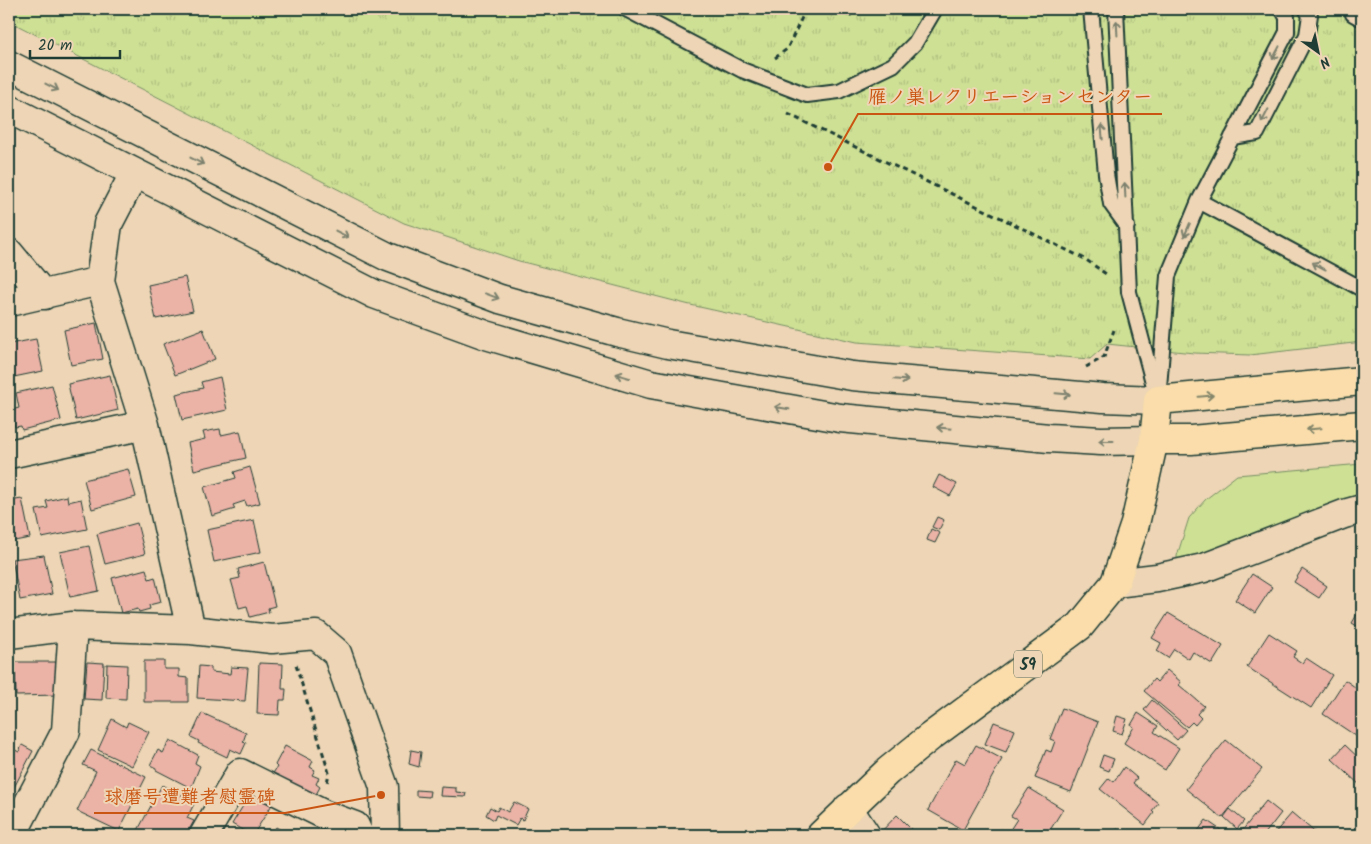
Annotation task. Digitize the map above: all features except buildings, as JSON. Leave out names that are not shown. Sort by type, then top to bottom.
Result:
[{"type":"main road","points":[[1158,400],[1362,381]]},
{"type":"main road","name":"59","points":[[821,835],[888,770],[1080,626],[1115,583],[1135,524],[1154,440],[1158,400]]},
{"type":"main road","points":[[1154,440],[1191,440],[1362,425]]},
{"type":"street","points":[[9,65],[388,257],[500,299],[617,332],[668,344],[852,376],[1103,398],[1158,400]]},
{"type":"street","points":[[9,109],[374,294],[486,335],[651,384],[840,418],[1049,438],[1101,441],[1154,440]]},
{"type":"street","points":[[134,174],[108,224],[100,280],[145,426],[191,630]]},
{"type":"street","points":[[9,253],[44,295]]},
{"type":"street","points":[[9,302],[100,280]]},
{"type":"street","points":[[9,454],[145,426]]},
{"type":"street","points":[[1115,583],[1157,578],[1204,568],[1344,514],[1362,509]]},
{"type":"street","points":[[12,835],[66,730],[73,626]]},
{"type":"street","points":[[9,634],[73,626],[191,630],[272,639],[316,635],[338,653],[384,787],[385,835]]},
{"type":"street","points":[[204,835],[240,773],[323,814],[355,826],[359,835]]},
{"type":"street","points":[[848,808],[866,835]]},
{"type":"lane","points":[[626,9],[742,70],[807,94],[839,90],[865,80],[893,65],[915,43],[935,9]]},
{"type":"lane","points":[[1091,9],[1106,174],[1111,204],[1127,227]]},
{"type":"lane","points":[[1116,9],[1129,292],[1158,400]]},
{"type":"lane","points":[[1158,400],[1168,276],[1199,202],[1287,32],[1287,17],[1282,9]]},
{"type":"lane","points":[[1232,137],[1257,133],[1307,35],[1310,15],[1306,9]]},
{"type":"lane","points":[[1199,202],[1362,289]]},
{"type":"path","points":[[793,9],[852,15],[864,9]]},
{"type":"path","points":[[760,77],[768,63],[787,49],[805,10]]},
{"type":"path","points":[[785,112],[1085,259],[1109,276]]},
{"type":"path","points":[[1078,367],[1086,368],[1104,356],[1114,332],[1114,322]]},
{"type":"path","points":[[287,637],[329,773],[323,814]]},
{"type":"green space","points":[[9,9],[1362,9],[1362,342],[1250,355],[1194,353],[1107,344],[1090,359],[857,342],[686,304],[519,261],[404,223],[9,21]]},
{"type":"green space","points":[[1362,464],[1362,497],[1177,566],[1177,556],[1189,518],[1206,499],[1237,475]]},
{"type":"place","name":"雁ノ巣レクリエーションセンター","points":[[828,167]]},
{"type":"place","name":"球磨号遭難者慰霊碑","points":[[381,795]]}]
